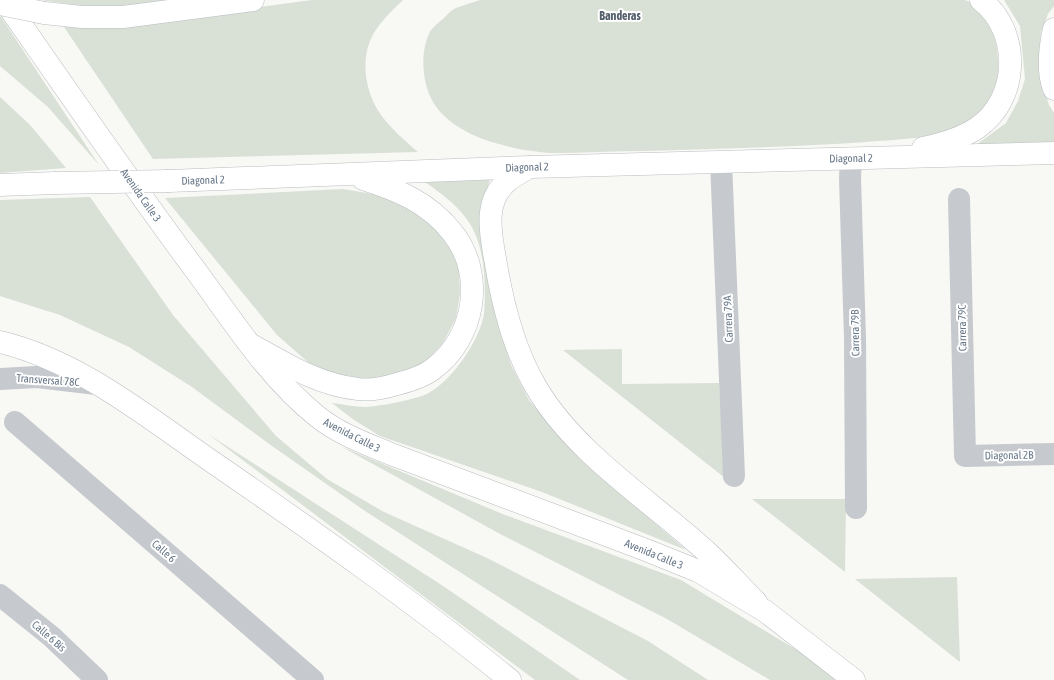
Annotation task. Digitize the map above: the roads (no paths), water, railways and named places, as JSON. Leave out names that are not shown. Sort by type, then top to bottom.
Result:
[{"type":"main road","name":"Avenida Calle 3","points":[[4,0],[166,230],[250,344],[295,396],[319,418],[354,438],[472,486],[646,550],[698,571],[765,611],[854,680]]},
{"type":"main road","points":[[0,4],[44,13],[82,17],[123,17],[253,0]]},
{"type":"main road","points":[[874,158],[956,139],[978,127],[996,108],[1010,78],[1011,63],[1009,49],[1005,32],[991,10],[980,0]]},
{"type":"main road","points":[[1054,29],[1050,65],[1054,89]]},
{"type":"main road","name":"Diagonal 2","points":[[0,185],[169,181],[530,167],[1054,153]]},
{"type":"main road","points":[[530,167],[508,180],[501,188],[494,199],[490,217],[498,277],[513,334],[522,361],[536,387],[554,414],[580,442],[709,554],[765,611]]},
{"type":"main road","points":[[250,344],[310,376],[335,386],[360,390],[381,389],[412,380],[432,370],[445,359],[459,339],[469,318],[473,282],[469,265],[453,233],[439,217],[412,197],[389,187],[348,174]]},
{"type":"main road","points":[[0,342],[50,360],[97,384],[121,399],[399,594],[510,680]]},
{"type":"street","name":"Carrera 79B","points":[[851,158],[855,338],[856,508]]},
{"type":"street","name":"Carrera 79A","points":[[721,162],[734,476]]},
{"type":"street","name":"Carrera 79C","points":[[960,199],[965,456]]},
{"type":"street","name":"Transversal 78C","points":[[0,379],[37,377],[97,384]]},
{"type":"street","name":"Calle 6","points":[[15,422],[313,680]]},
{"type":"street","name":"Diagonal 2B","points":[[965,456],[1054,454]]},
{"type":"street","name":"Calle 6 Bis","points":[[0,595],[52,638],[96,680]]},
{"type":"district","name":"Banderas","points":[[620,16]]}]
